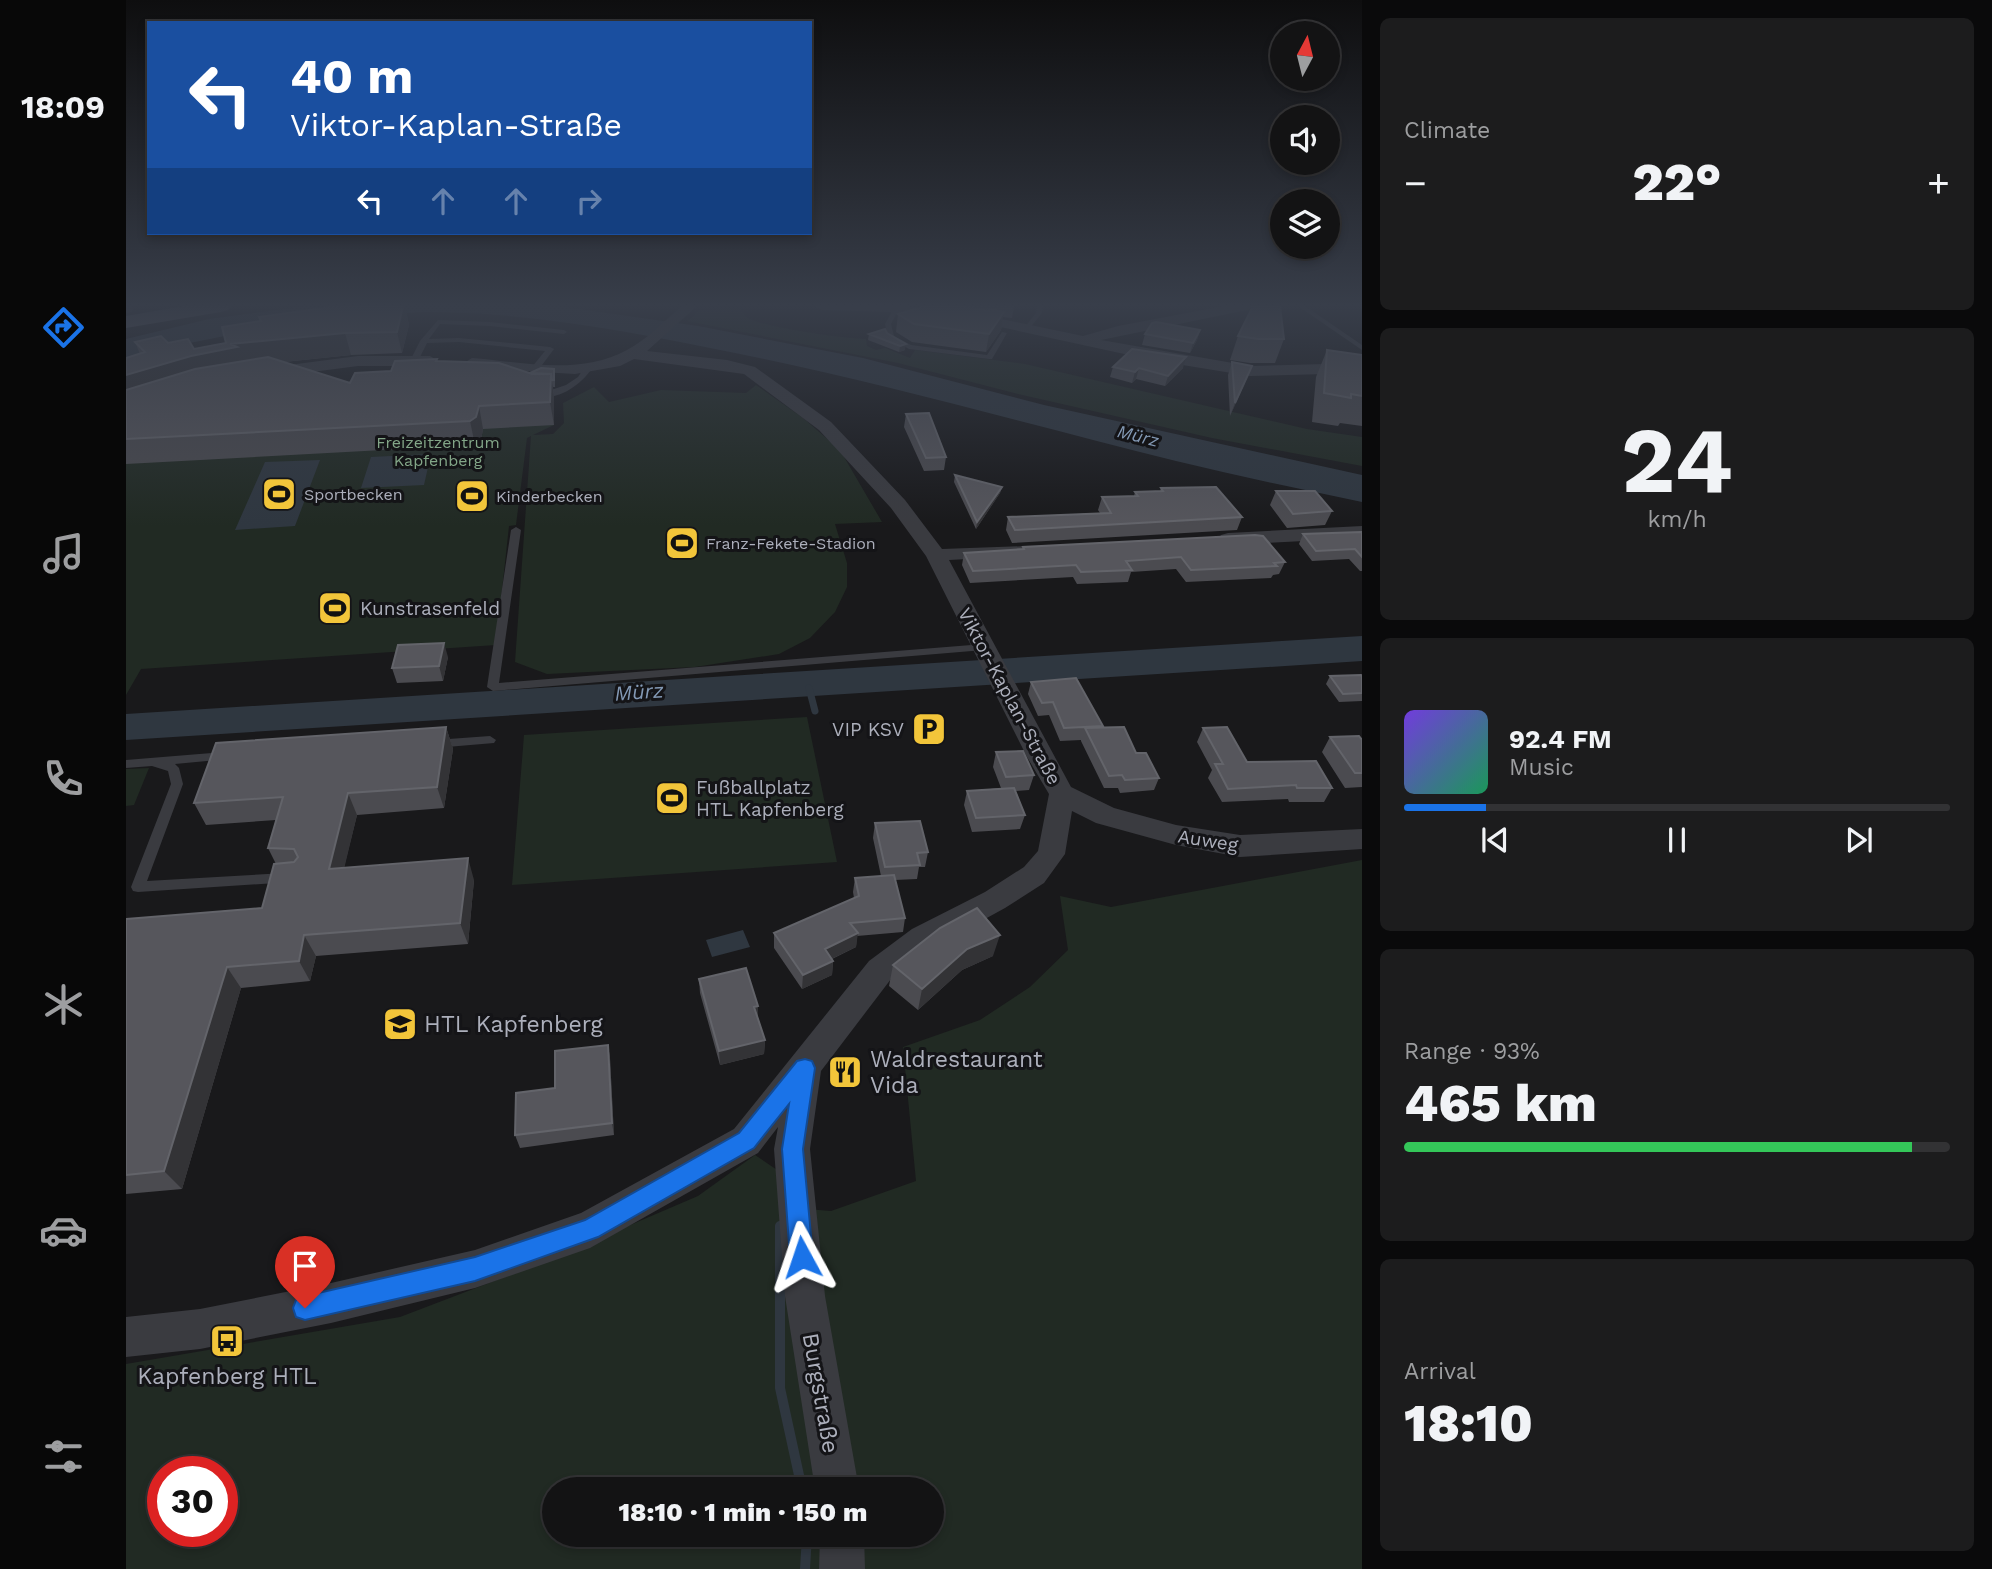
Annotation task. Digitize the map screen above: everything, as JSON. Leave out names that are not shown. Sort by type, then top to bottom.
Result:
[{"type":"street","name":"Viktor-Kaplan-Straße","points":[[126,1337],[200,1329],[344,1300],[475,1269],[590,1229],[746,1141],[805,1068],[840,1017],[880,970],[923,938],[995,900],[1034,875],[1051,854],[1062,793],[1040,757],[936,555],[898,504],[825,426],[763,379]]},
{"type":"street","points":[[1211,540],[1362,532]]},
{"type":"street","points":[[936,555],[1046,549]]},
{"type":"street","name":"Auweg","points":[[1062,793],[1106,816],[1176,835],[1240,846],[1362,839]]},
{"type":"street","name":"Burgstraße","points":[[805,1068],[792,1149],[805,1296],[835,1477]]},
{"type":"street","points":[[842,1547],[842,1569]]},
{"type":"lane","points":[[529,391],[538,395],[550,395],[583,379]]},
{"type":"lane","points":[[516,530],[494,687],[984,647]]},
{"type":"lane","points":[[422,744],[490,740]]},
{"type":"lane","points":[[126,764],[233,755]]},
{"type":"lane","points":[[152,762],[173,768],[177,784],[138,887],[299,877]]},
{"type":"green space","points":[[961,379],[1091,379],[1307,429],[1362,437],[1362,466],[1212,438]]},
{"type":"green space","name":"Freizeitzentrum Kapfenberg","points":[[756,385],[803,418],[840,450],[882,522],[835,524],[847,563],[847,587],[835,612],[810,638],[779,654],[695,667],[547,674],[515,662],[531,436],[527,438],[516,525],[509,526],[496,645],[141,669],[126,695],[126,463],[554,403],[554,425],[533,435],[553,434],[564,423],[563,403],[594,387],[609,402],[661,390],[746,393]]},
{"type":"green space","name":"Fußballplatz HTL Kapfenberg","points":[[807,717],[837,862],[512,885],[524,735]]},
{"type":"green space","points":[[149,768],[134,805],[126,806],[126,769]]},
{"type":"green space","points":[[1362,860],[1362,1569],[126,1569],[126,1364],[400,1317],[544,1262],[698,1196],[755,1155],[786,1176],[782,1207],[831,1211],[916,1181],[903,1047],[980,1020],[1030,987],[1068,950],[1060,896],[1111,907]]},
{"type":"water","points":[[850,379],[945,379],[1044,405],[1362,475],[1362,502],[1176,461]]},
{"type":"water","points":[[431,454],[424,485],[361,488],[371,457]]},
{"type":"water","name":"Sportbecken","points":[[320,460],[295,526],[235,530],[265,462]]},
{"type":"water","name":"Mürz","points":[[1362,636],[1362,661],[126,740],[126,714]]},
{"type":"water","points":[[743,930],[750,947],[712,957],[706,940]]},
{"type":"building","points":[[161,379],[338,379],[350,383],[352,379],[551,379],[550,402],[479,406],[476,417],[470,421],[126,439],[126,390]]},
{"type":"building","points":[[1233,379],[1246,379],[1235,403]]},
{"type":"building","points":[[1325,379],[1362,379],[1362,396],[1351,394],[1351,398],[1324,393]]},
{"type":"building","points":[[929,413],[946,457],[926,458],[906,414]]},
{"type":"building","points":[[955,475],[1002,487],[977,522]]},
{"type":"building","points":[[1216,487],[1242,517],[1015,530],[1008,517],[1111,513],[1102,497],[1138,496],[1135,492],[1163,491],[1161,488]]},
{"type":"building","points":[[1276,491],[1315,491],[1332,511],[1293,514]]},
{"type":"building","points":[[1362,532],[1362,557],[1355,549],[1316,551],[1303,534]]},
{"type":"building","points":[[1263,536],[1285,562],[1274,563],[1277,566],[1191,570],[1181,557],[1126,561],[1132,570],[1081,572],[1076,565],[973,571],[964,553],[1024,549],[1023,547]]},
{"type":"building","points":[[444,643],[439,666],[392,668],[398,645]]},
{"type":"building","points":[[1361,675],[1362,693],[1343,694],[1330,676]]},
{"type":"building","points":[[1076,678],[1103,726],[1064,728],[1053,702],[1042,703],[1031,682]]},
{"type":"building","points":[[446,727],[437,787],[348,793],[329,869],[468,858],[460,923],[304,935],[299,961],[227,967],[164,1171],[126,1175],[126,919],[262,908],[274,864],[294,862],[298,857],[294,849],[268,848],[283,797],[194,803],[216,743]]},
{"type":"building","points":[[1124,727],[1136,753],[1146,753],[1159,778],[1125,780],[1122,775],[1109,776],[1085,728]]},
{"type":"building","points":[[1227,727],[1247,762],[1316,761],[1332,788],[1297,788],[1296,785],[1228,789],[1215,764],[1223,764],[1203,728]]},
{"type":"building","points":[[1359,736],[1362,740],[1362,773],[1355,773],[1330,737]]},
{"type":"building","points":[[1023,751],[1034,775],[1006,777],[996,752]]},
{"type":"building","points":[[1014,788],[1025,815],[976,818],[967,791]]},
{"type":"building","points":[[920,821],[928,852],[917,853],[920,865],[885,867],[875,823]]},
{"type":"building","points":[[894,875],[905,918],[850,923],[858,933],[825,949],[833,961],[803,975],[774,933],[859,896],[855,878]]},
{"type":"building","points":[[977,908],[1000,935],[967,949],[922,989],[893,965],[940,928]]},
{"type":"building","points":[[746,968],[758,1006],[754,1007],[765,1040],[719,1051],[699,979]]},
{"type":"building","points":[[608,1045],[612,1123],[515,1135],[516,1093],[555,1088],[555,1051]]},
{"type":"waterway","points":[[809,688],[815,711]]},
{"type":"waterway","points":[[780,1226],[780,1388],[799,1477]]},
{"type":"waterway","points":[[805,1569],[806,1547]]},
{"type":"place","name":"Sportbecken","points":[[279,494]]},
{"type":"place","name":"Kinderbecken","points":[[472,496]]},
{"type":"place","name":"Franz-Fekete-Stadion","points":[[682,543]]},
{"type":"place","name":"Kunstrasenfeld","points":[[335,608]]},
{"type":"place","name":"VIP KSV","points":[[929,729]]},
{"type":"place","name":"Fußballplatz HTL Kapfenberg","points":[[672,798]]},
{"type":"place","name":"HTL Kapfenberg","points":[[400,1024]]},
{"type":"place","name":"Waldrestaurant Vida","points":[[845,1072]]},
{"type":"place","name":"Kapfenberg HTL","points":[[227,1341]]},
{"type":"route","points":[[305,1308],[475,1269],[590,1229],[746,1141],[805,1068],[792,1149],[802,1257]]}]
